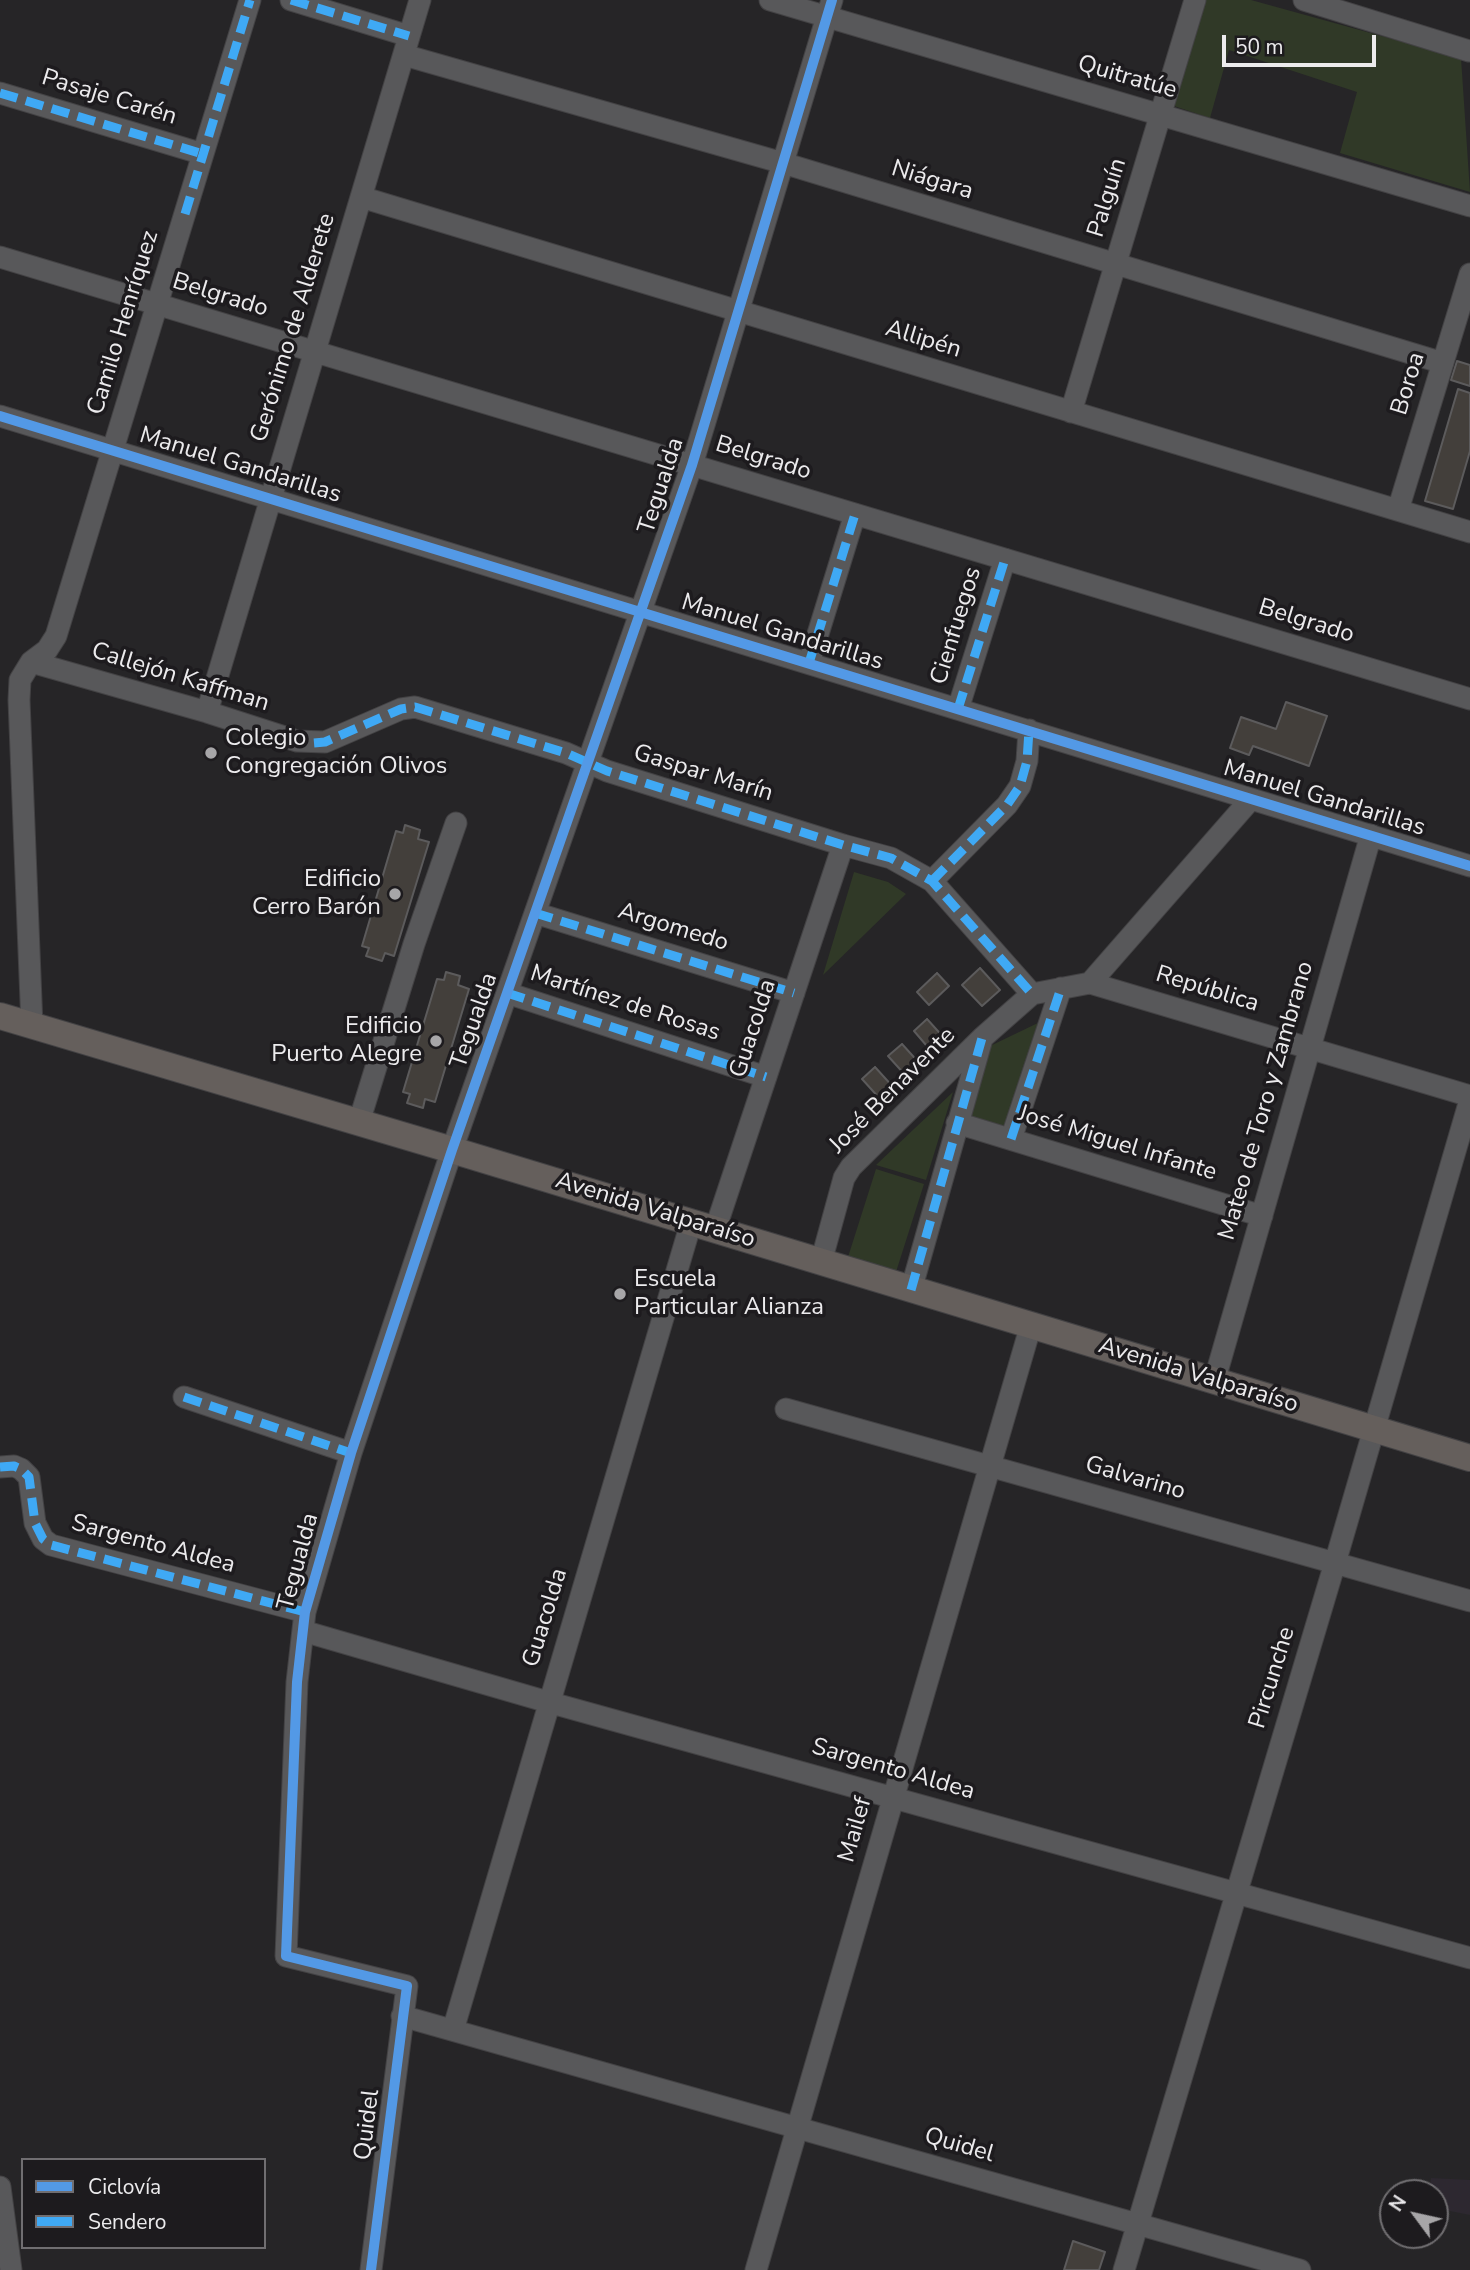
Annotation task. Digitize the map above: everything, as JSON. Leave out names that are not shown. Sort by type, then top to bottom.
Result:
[{"type":"main road","name":"Avenida Valparaíso","points":[[0,1016],[1470,1458]]},
{"type":"street","name":"Camilo Henríquez","points":[[32,1026],[20,680],[31,662],[47,650],[55,636],[250,0]]},
{"type":"street","name":"Niágara","points":[[291,0],[407,45],[783,163],[1443,363]]},
{"type":"street","name":"Gerónimo de Alderete","points":[[207,712],[420,0]]},
{"type":"street","name":"Quitratúe","points":[[770,0],[830,8],[1161,115],[1470,206]]},
{"type":"street","name":"Palguín","points":[[1071,412],[1195,0]]},
{"type":"street","points":[[1304,0],[1470,49],[1470,58]]},
{"type":"street","name":"Tegualda","points":[[407,1986],[286,1956],[297,1682],[304,1622],[351,1453],[452,1150],[692,465],[830,8]]},
{"type":"street","name":"Pasaje Carén","points":[[0,93],[203,154]]},
{"type":"street","name":"Allipén","points":[[361,197],[1470,532]]},
{"type":"street","name":"Belgrado","points":[[0,257],[1470,699]]},
{"type":"street","name":"Boroa","points":[[1398,510],[1470,274]]},
{"type":"street","name":"Manuel Gandarillas","points":[[0,416],[1470,866]]},
{"type":"street","points":[[809,663],[855,514]]},
{"type":"street","name":"Cienfuegos","points":[[958,709],[1005,559]]},
{"type":"street","name":"Callejón Kaffman","points":[[31,662],[207,712],[297,741],[314,743]]},
{"type":"street","name":"Gaspar Marín","points":[[314,743],[325,742],[401,709],[415,707],[566,753],[607,771],[891,858],[932,881],[1032,994]]},
{"type":"street","points":[[932,881],[1007,806],[1020,786],[1027,761],[1029,730]]},
{"type":"street","points":[[1090,983],[1251,799]]},
{"type":"street","points":[[359,1122],[411,954],[456,823]]},
{"type":"street","name":"Mateo de Toro y Zambrano","points":[[1214,1382],[1371,835]]},
{"type":"street","name":"Guacolda","points":[[453,2030],[548,1702],[703,1226],[766,1077],[843,845]]},
{"type":"street","name":"Argomedo","points":[[535,913],[794,993]]},
{"type":"street","name":"José Benavente","points":[[821,1262],[844,1178],[851,1167],[982,1038],[1032,994],[1090,983]]},
{"type":"street","name":"República","points":[[1090,983],[1470,1098]]},
{"type":"street","points":[[1011,1139],[1061,988]]},
{"type":"street","name":"Martínez de Rosas","points":[[507,993],[766,1077]]},
{"type":"street","name":"José Benavente","points":[[911,1290],[982,1038]]},
{"type":"street","name":"Pircunche","points":[[1124,2270],[1335,1563],[1470,1098]]},
{"type":"street","name":"José Miguel Infante","points":[[957,1123],[1262,1216]]},
{"type":"street","name":"Mailef","points":[[756,2270],[1031,1325]]},
{"type":"street","points":[[184,1397],[351,1453]]},
{"type":"street","name":"Galvarino","points":[[786,1409],[1470,1601]]},
{"type":"street","name":"Sargento Aldea","points":[[0,1467],[14,1466],[29,1477],[35,1522],[43,1539],[51,1545],[304,1622],[548,1702],[1470,1958]]},
{"type":"street","name":"Quidel","points":[[371,2270],[407,1986]]},
{"type":"street","name":"Quidel","points":[[402,2016],[1300,2270]]},
{"type":"street","points":[[0,2187],[11,2270]]},
{"type":"shaded area","points":[[1431,2178],[1470,2180],[1470,2215],[1449,2211],[1449,2179]]},
{"type":"green space","points":[[1205,0],[1251,0],[1461,58],[1470,192],[1340,153],[1357,92],[1229,50],[1210,118],[1174,106]]},
{"type":"green space","points":[[854,872],[888,882],[906,894],[823,975]]},
{"type":"green space","points":[[1042,1021],[1005,1139],[964,1127],[988,1047]]},
{"type":"green space","points":[[953,1092],[926,1180],[876,1165]]},
{"type":"green space","points":[[876,1169],[924,1184],[896,1272],[848,1257]]},
{"type":"building","points":[[1457,361],[1470,365],[1470,386],[1451,380]]},
{"type":"building","points":[[1458,389],[1470,393],[1470,451],[1453,509],[1425,501]]},
{"type":"building","points":[[1286,702],[1327,716],[1309,766],[1253,746],[1249,755],[1230,748],[1241,717],[1276,729]]},
{"type":"building","name":"Edificio Cerro Barón","points":[[405,825],[420,830],[418,839],[429,842],[394,956],[385,953],[382,961],[366,956],[369,948],[362,946],[396,831],[403,833]]},
{"type":"building","points":[[980,968],[1000,990],[982,1006],[962,985]]},
{"type":"building","name":"Edificio Puerto Alegre","points":[[446,972],[460,976],[458,985],[469,989],[435,1102],[425,1099],[423,1108],[407,1103],[410,1094],[403,1092],[437,979],[444,980]]},
{"type":"building","points":[[937,973],[949,986],[929,1005],[917,992]]},
{"type":"building","points":[[927,1019],[946,1040],[932,1052],[914,1031]]},
{"type":"building","points":[[902,1044],[921,1065],[907,1077],[888,1056]]},
{"type":"building","points":[[875,1067],[894,1088],[881,1100],[862,1079]]},
{"type":"building","points":[[1073,2241],[1105,2252],[1099,2270],[1064,2270]]},
{"type":"marked path","points":[[185,214],[250,0]]},
{"type":"marked path","points":[[291,0],[409,36]]},
{"type":"marked path","points":[[0,93],[203,154]]},
{"type":"marked path","points":[[809,663],[855,514]]},
{"type":"marked path","points":[[958,709],[1005,559]]},
{"type":"marked path","points":[[314,743],[325,742],[401,709],[415,707],[566,753],[607,771],[891,858],[932,881],[1032,994]]},
{"type":"marked path","points":[[932,881],[1007,805],[1020,786],[1027,761],[1029,730]]},
{"type":"marked path","points":[[535,913],[794,993]]},
{"type":"marked path","points":[[1011,1139],[1061,988]]},
{"type":"marked path","points":[[507,993],[766,1077]]},
{"type":"marked path","points":[[911,1290],[982,1038]]},
{"type":"marked path","points":[[184,1397],[351,1453]]},
{"type":"marked path","points":[[0,1467],[14,1466],[29,1477],[35,1523],[43,1539],[51,1545],[305,1612]]},
{"type":"cycle path","points":[[371,2270],[407,1986],[286,1956],[297,1682],[305,1612],[351,1453],[452,1150],[692,465],[832,0]]},
{"type":"cycle path","points":[[0,416],[1470,866]]},
{"type":"place","name":"Colegio Congregación Olivos","points":[[211,753]]},
{"type":"place","name":"Edificio Cerro Barón","points":[[395,894]]},
{"type":"place","name":"Edificio Puerto Alegre","points":[[436,1041]]},
{"type":"place","name":"Escuela Particular Alianza","points":[[620,1294]]}]
